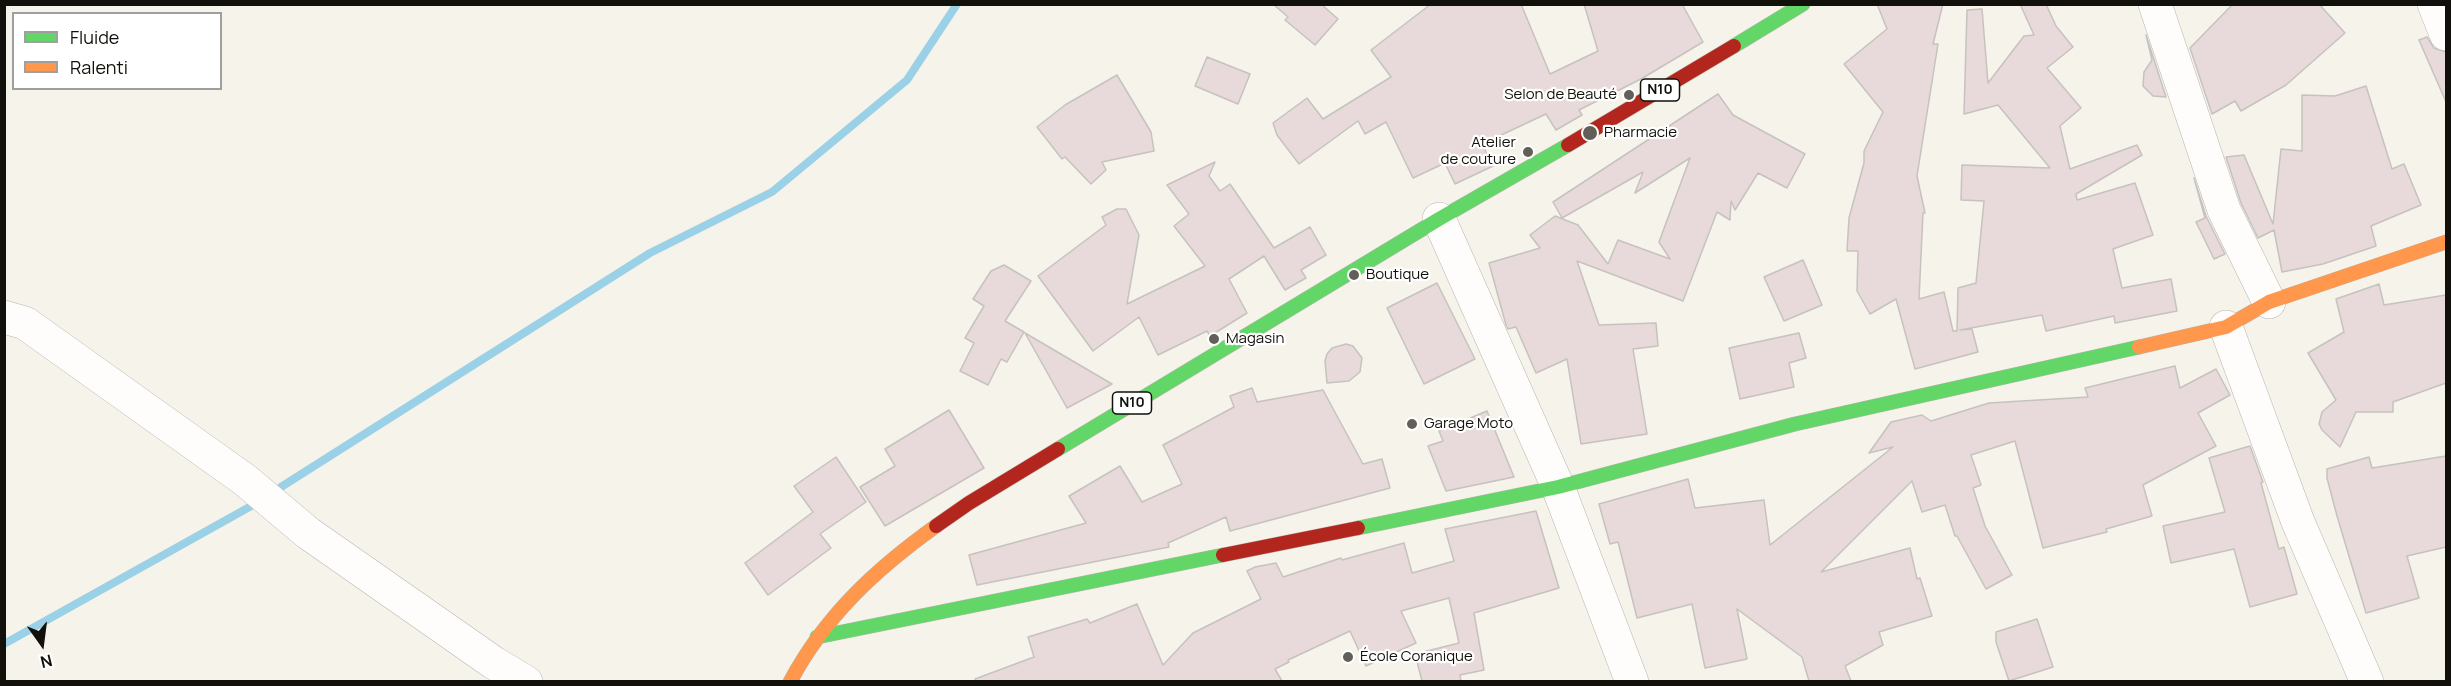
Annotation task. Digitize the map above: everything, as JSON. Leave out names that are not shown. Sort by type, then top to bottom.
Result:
[{"type":"street","name":"N10","points":[[790,681],[817,637],[860,588],[914,542],[969,503],[1439,219],[1526,170],[1803,4]]},
{"type":"street","points":[[2155,4],[2224,210],[2269,302]]},
{"type":"street","points":[[1439,219],[1558,487],[1632,681]]},
{"type":"street","points":[[817,637],[1558,487],[1795,424],[2226,327],[2269,302],[2446,242]]},
{"type":"street","points":[[4,317],[24,323],[245,480],[308,533],[494,663],[526,681]]},
{"type":"street","points":[[2226,327],[2298,522],[2367,681]]},
{"type":"building","points":[[1273,4],[1321,4],[1338,19],[1315,45],[1285,20],[1288,17]]},
{"type":"building","points":[[1431,4],[1521,4],[1550,74],[1598,51],[1584,4],[1682,4],[1703,42],[1641,79],[1579,110],[1582,115],[1556,130],[1546,114],[1482,144],[1493,166],[1455,184],[1445,163],[1413,178],[1386,122],[1365,134],[1358,121],[1299,164],[1277,135],[1273,123],[1307,98],[1323,119],[1391,77],[1371,50]]},
{"type":"building","points":[[1877,4],[1943,4],[1933,44],[1938,44],[1917,176],[1925,213],[1923,213],[1919,299],[1944,292],[1953,331],[1957,331],[1958,288],[1976,283],[1984,201],[1961,200],[1962,165],[2050,168],[1998,105],[1964,114],[1967,10],[1982,9],[1988,83],[2024,36],[2034,35],[2020,4],[2046,4],[2056,26],[2073,47],[2047,68],[2081,108],[2060,126],[2070,169],[2137,145],[2142,155],[2076,194],[2077,200],[2135,183],[2153,235],[2113,249],[2122,288],[2171,279],[2177,311],[2115,323],[2114,316],[2046,331],[2042,315],[1960,330],[1972,329],[1978,352],[1915,369],[1896,299],[1870,314],[1857,291],[1858,251],[1847,251],[1849,218],[1864,163],[1864,151],[1883,112],[1844,64],[1887,29]]},
{"type":"building","points":[[2233,4],[2319,4],[2345,33],[2286,85],[2241,111],[2235,101],[2212,114],[2190,48]]},
{"type":"building","points":[[2146,35],[2166,97],[2153,96],[2143,86],[2144,72],[2152,60]]},
{"type":"building","points":[[2427,37],[2434,48],[2446,52],[2446,102],[2419,40]]},
{"type":"building","points":[[1207,57],[1250,74],[1238,104],[1195,86]]},
{"type":"building","points":[[1117,75],[1151,132],[1154,151],[1102,162],[1106,170],[1091,184],[1065,157],[1062,159],[1037,127],[1065,105]]},
{"type":"building","points":[[2366,86],[2392,169],[2404,164],[2421,205],[2371,226],[2376,246],[2323,264],[2282,272],[2274,230],[2258,238],[2241,203],[2226,157],[2244,155],[2273,224],[2281,149],[2302,151],[2302,95],[2335,96]]},
{"type":"building","points":[[1718,94],[1733,115],[1805,154],[1787,188],[1758,173],[1735,210],[1731,201],[1730,220],[1717,212],[1683,301],[1577,261],[1599,325],[1656,323],[1658,346],[1633,349],[1647,434],[1581,444],[1567,359],[1536,373],[1516,327],[1508,329],[1506,325],[1489,263],[1540,248],[1530,235],[1555,216],[1578,225],[1608,264],[1618,240],[1670,259],[1659,242],[1690,158],[1635,193],[1643,172],[1562,218],[1553,202]]},
{"type":"building","points":[[1215,162],[1209,176],[1220,191],[1230,184],[1274,248],[1310,227],[1326,255],[1301,270],[1306,278],[1285,290],[1264,256],[1229,279],[1247,313],[1210,336],[1207,331],[1158,355],[1139,317],[1093,351],[1038,276],[1106,225],[1102,217],[1117,209],[1126,209],[1139,235],[1127,304],[1205,266],[1174,226],[1189,214],[1167,185]]},
{"type":"building","points":[[2194,178],[2206,216],[2225,254],[2214,259],[2196,222],[2205,218]]},
{"type":"building","points":[[1803,260],[1822,305],[1784,321],[1764,277]]},
{"type":"building","points":[[1004,265],[1031,281],[1005,321],[1024,332],[1007,362],[1001,359],[988,385],[960,371],[974,343],[965,338],[984,306],[973,299],[991,271]]},
{"type":"building","points":[[1437,283],[1475,359],[1424,384],[1387,308]]},
{"type":"building","points":[[2379,284],[2384,305],[2446,295],[2446,383],[2393,402],[2393,412],[2356,412],[2340,447],[2322,430],[2319,424],[2322,412],[2336,400],[2308,353],[2344,332],[2336,299]]},
{"type":"building","points":[[1025,333],[1112,384],[1067,408]]},
{"type":"building","points":[[1799,333],[1806,358],[1789,363],[1794,387],[1740,399],[1729,348]]},
{"type":"building","points":[[1346,344],[1353,346],[1362,358],[1360,372],[1349,381],[1327,383],[1325,361],[1327,354],[1332,348]]},
{"type":"building","points":[[2175,366],[2180,388],[2216,369],[2230,395],[2198,413],[2216,446],[2143,485],[2152,516],[2106,529],[2107,532],[2043,548],[2015,441],[1971,455],[1981,485],[1973,488],[1985,526],[2012,575],[1986,589],[1955,536],[1945,505],[1922,512],[1912,481],[1821,572],[1910,548],[1917,579],[1920,578],[1932,616],[1879,632],[1883,645],[1845,666],[1851,681],[1809,681],[1802,657],[1737,609],[1747,659],[1705,668],[1692,604],[1637,618],[1618,542],[1610,544],[1599,504],[1688,479],[1695,508],[1764,500],[1770,545],[1893,447],[1869,453],[1891,422],[1922,415],[1931,421],[1989,403],[2088,397],[2085,388]]},
{"type":"building","points":[[1252,388],[1257,402],[1323,390],[1363,464],[1382,459],[1390,488],[1230,531],[1226,517],[1168,543],[1169,547],[977,585],[969,555],[1086,523],[1069,496],[1120,466],[1142,502],[1182,484],[1163,445],[1234,407],[1230,396]]},
{"type":"building","points":[[949,410],[984,468],[885,526],[860,487],[895,466],[885,449]]},
{"type":"building","points":[[1487,411],[1514,477],[1446,491],[1428,446],[1443,441],[1439,431]]},
{"type":"building","points":[[2250,446],[2263,482],[2261,483],[2279,549],[2284,547],[2297,594],[2250,607],[2234,549],[2171,563],[2163,526],[2225,512],[2209,458]]},
{"type":"building","points":[[2446,456],[2446,547],[2407,556],[2419,598],[2366,613],[2337,516],[2327,478],[2327,469],[2369,457],[2372,468]]},
{"type":"building","points":[[836,457],[866,502],[820,534],[831,548],[768,595],[745,563],[813,512],[794,486]]},
{"type":"building","points":[[1536,511],[1559,588],[1474,613],[1484,670],[1460,675],[1461,681],[1422,681],[1415,654],[1459,643],[1449,598],[1401,611],[1416,643],[1366,666],[1350,631],[1288,660],[1289,662],[1275,669],[1282,681],[976,681],[975,679],[1034,657],[1028,637],[1087,619],[1090,623],[1137,604],[1163,665],[1193,633],[1261,599],[1247,571],[1255,567],[1276,563],[1283,577],[1341,558],[1342,560],[1404,543],[1412,573],[1454,561],[1445,529]]},
{"type":"building","points":[[2037,619],[2053,667],[2009,681],[1996,642],[1996,632]]},
{"type":"waterway","points":[[281,487],[650,253],[772,192],[907,80],[957,4]]},
{"type":"waterway","points":[[4,644],[253,505]]},
{"type":"traffic: fast","points":[[1734,46],[1803,4]]},
{"type":"traffic: fast","points":[[1058,449],[1439,219],[1568,145]]},
{"type":"traffic: fast","points":[[1358,528],[1558,487],[1795,424],[2139,347]]},
{"type":"traffic: fast","points":[[817,637],[1223,555]]},
{"type":"traffic: slow","points":[[2139,347],[2226,327],[2269,302],[2446,242]]},
{"type":"traffic: slow","points":[[790,682],[819,636],[854,595],[893,559],[936,526]]},
{"type":"traffic: jam","points":[[1568,145],[1734,46]]},
{"type":"traffic: jam","points":[[936,526],[969,503],[1058,449]]},
{"type":"traffic: jam","points":[[1223,555],[1358,528]]},
{"type":"place","name":"Selon de Beauté","points":[[1629,95]]},
{"type":"place","name":"Pharmacie","points":[[1590,133]]},
{"type":"place","name":"Atelier de couture","points":[[1528,152]]},
{"type":"place","name":"Boutique","points":[[1354,275]]},
{"type":"place","name":"Magasin","points":[[1214,339]]},
{"type":"place","name":"Garage Moto","points":[[1412,424]]},
{"type":"place","name":"École Coranique","points":[[1348,657]]}]
